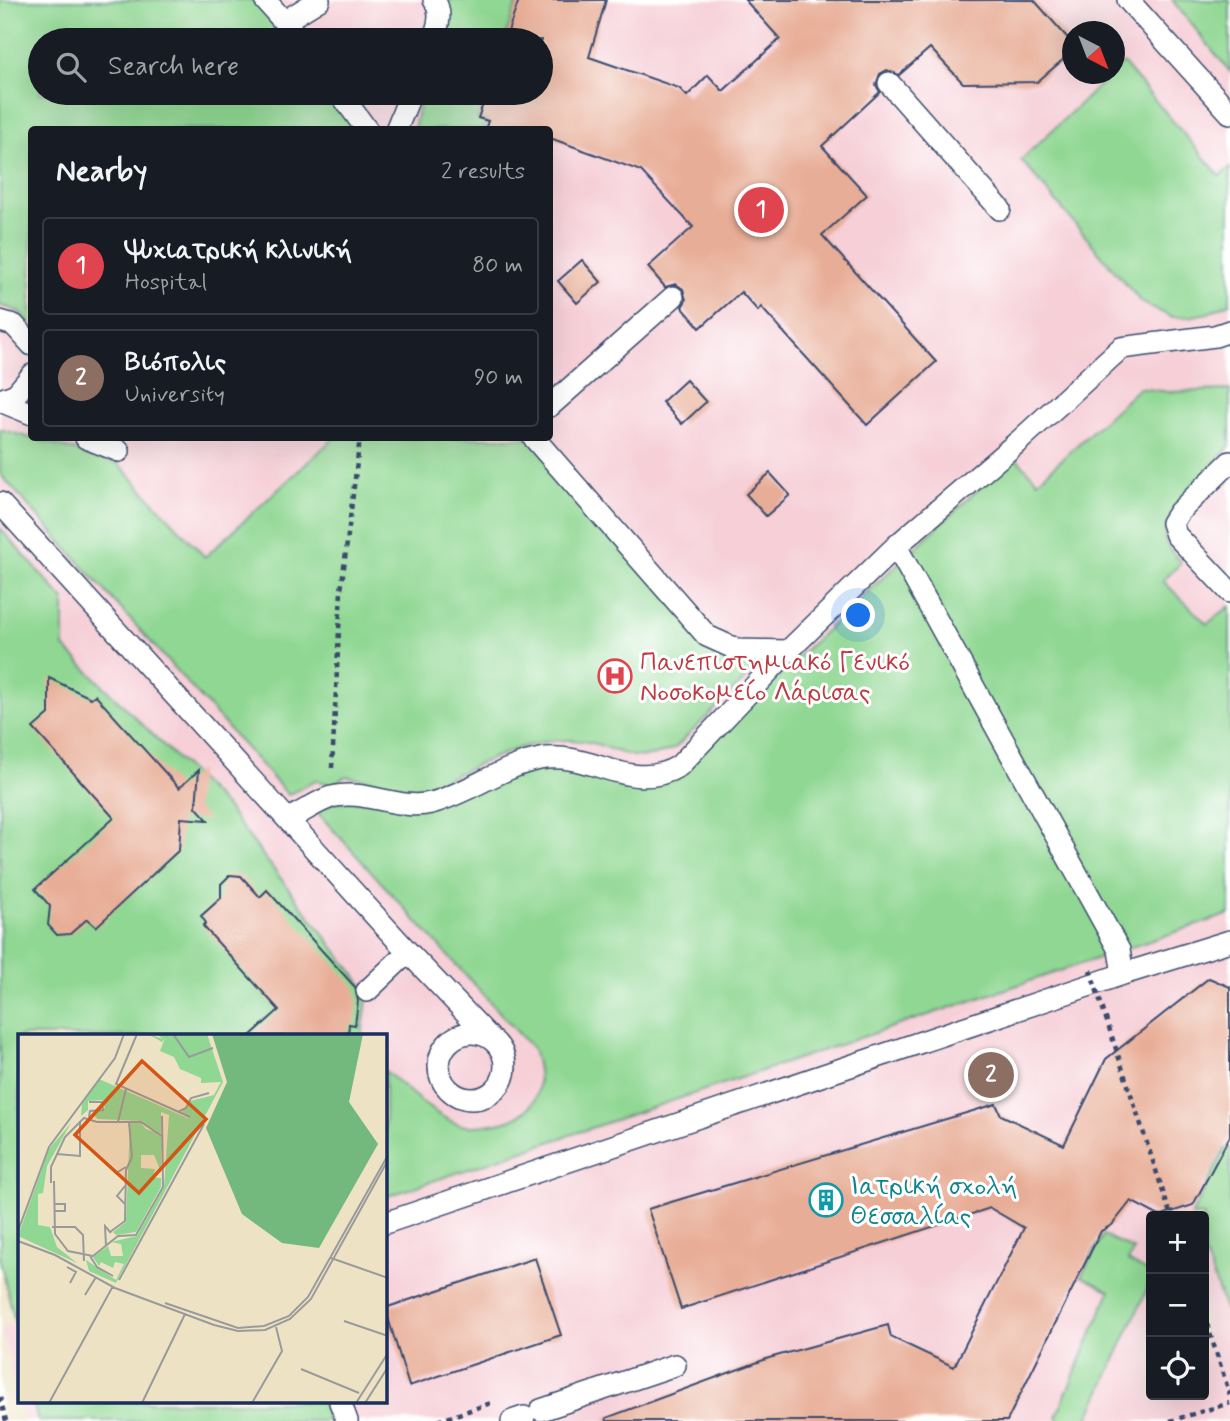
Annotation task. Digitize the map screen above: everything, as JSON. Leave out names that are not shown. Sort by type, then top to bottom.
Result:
[{"type":"lane","points":[[265,0],[291,28]]},
{"type":"lane","points":[[285,21],[319,0]]},
{"type":"lane","points":[[434,0],[437,4],[438,28]]},
{"type":"lane","points":[[1128,0],[1226,103]]},
{"type":"lane","points":[[889,83],[1000,209]]},
{"type":"lane","points":[[349,105],[364,126]]},
{"type":"lane","points":[[398,126],[406,105]]},
{"type":"lane","points":[[553,403],[673,297]]},
{"type":"lane","points":[[0,321],[14,325],[28,341]]},
{"type":"lane","points":[[288,820],[331,797],[430,804],[541,759],[576,759],[639,778],[662,776],[678,766],[788,651],[896,546],[1020,441],[1121,348],[1216,336],[1230,331]]},
{"type":"lane","points":[[0,400],[16,394],[28,380]]},
{"type":"lane","points":[[0,400],[28,412]]},
{"type":"lane","points":[[93,441],[119,452]]},
{"type":"lane","points":[[537,441],[707,636],[738,650],[759,653],[788,651]]},
{"type":"lane","points":[[1230,462],[1172,523],[1175,536],[1230,592]]},
{"type":"lane","points":[[0,503],[408,952],[492,1040]]},
{"type":"lane","points":[[896,546],[1119,950],[1123,974]]},
{"type":"lane","points":[[387,1222],[1123,974],[1230,941]]},
{"type":"lane","points":[[367,990],[408,952]]},
{"type":"lane","points":[[526,1416],[675,1365]]},
{"type":"lane","points":[[341,1404],[346,1421]]},
{"type":"path","points":[[331,797],[341,591],[360,441]]},
{"type":"path","points":[[1090,970],[1169,1211]]},
{"type":"path","points":[[1209,1330],[1230,1395]]},
{"type":"path","points":[[0,1397],[6,1421]]},
{"type":"path","points":[[1170,1421],[1230,1403]]},
{"type":"shaded area","name":"Πανεπιστημιακό Γενικό Νοσοκομείο Λάρισας","points":[[0,0],[1230,0],[1230,1421],[25,1421],[21,1404],[387,1404],[387,1198],[711,1088],[387,1196],[387,1034],[18,1034],[18,1320],[15,1322],[0,1261]]},
{"type":"shaded area","points":[[18,1323],[18,1396],[1,1329]]},
{"type":"green space","points":[[0,0],[260,0],[285,28],[28,28],[28,105],[354,105],[372,126],[28,126],[28,322],[18,312],[0,306]]},
{"type":"green space","points":[[444,0],[518,0],[508,28],[448,28],[449,18]]},
{"type":"green space","points":[[1172,0],[1230,0],[1230,72]]},
{"type":"green space","points":[[1125,65],[1220,176],[1230,168],[1230,303],[1208,313],[1171,317],[1141,302],[1021,160],[1101,84],[1125,84]]},
{"type":"green space","points":[[419,105],[482,105],[477,118],[487,121],[485,126],[415,126]]},
{"type":"green space","points":[[1139,388],[1169,392],[1230,390],[1230,446],[1178,503],[1170,517],[1165,529],[1165,540],[1181,563],[1163,581],[1207,624],[1230,606],[1230,914],[387,1196],[387,1073],[436,1113],[459,1125],[474,1126],[508,1120],[529,1108],[538,1089],[537,1064],[533,1049],[317,812],[335,801],[429,802],[526,764],[641,775],[678,768],[1014,456],[1038,481]]},
{"type":"green space","points":[[0,429],[28,437],[28,441],[42,441],[118,463],[205,557],[331,441],[540,441],[701,639],[769,656],[675,748],[658,754],[632,756],[586,742],[552,741],[515,749],[428,786],[413,788],[346,776],[332,785],[316,780],[288,795],[0,474]]},
{"type":"green space","points":[[0,528],[64,600],[64,647],[225,806],[368,992],[362,1034],[18,1034],[18,1320],[15,1322],[0,1261]]},
{"type":"green space","points":[[1230,1147],[1230,1313],[1227,1314],[1209,1265],[1209,1211],[1194,1211],[1225,1149]]},
{"type":"green space","points":[[1103,1235],[1134,1250],[1128,1261],[1146,1271],[1146,1292],[1087,1421],[1059,1421],[1057,1415],[1110,1291],[1081,1276]]},
{"type":"green space","points":[[34,1404],[322,1404],[329,1421],[38,1421]]},
{"type":"building","points":[[519,0],[606,0],[589,57],[679,88],[687,96],[708,75],[723,91],[780,39],[745,0],[1034,0],[1062,32],[1062,60],[1037,82],[963,83],[930,48],[899,75],[887,70],[880,74],[876,85],[880,92],[822,146],[867,195],[822,235],[936,362],[867,425],[761,307],[758,311],[741,292],[700,328],[682,307],[686,300],[683,289],[676,284],[665,287],[648,267],[693,227],[641,171],[553,139],[553,126],[486,126],[488,121],[478,118],[483,105],[553,105],[553,28],[509,28]]},
{"type":"building","points":[[582,260],[601,282],[577,303],[558,281]]},
{"type":"building","points":[[686,380],[706,402],[682,424],[662,402]]},
{"type":"building","points":[[770,473],[790,495],[766,516],[746,494]]},
{"type":"building","points":[[49,678],[91,698],[95,695],[179,788],[199,770],[196,807],[208,820],[181,818],[179,850],[96,927],[87,919],[70,934],[57,935],[48,925],[50,906],[35,889],[114,818],[33,728],[49,714]]},
{"type":"building","points":[[230,875],[241,876],[260,897],[267,890],[355,987],[358,1001],[355,1025],[349,1024],[348,1034],[252,1034],[279,1010],[203,926],[206,923],[201,916],[221,898],[221,884]]},
{"type":"building","name":"Ιατρική σχολή Θεσσαλίας","points":[[1209,978],[1230,987],[1230,1136],[1193,1205],[1174,1211],[1150,1211],[1131,1201],[1112,1225],[1101,1231],[1007,1421],[607,1421],[606,1418],[769,1358],[888,1325],[891,1337],[954,1367],[1024,1228],[990,1208],[681,1309],[648,1209],[996,1104],[1001,1115],[1064,1145],[1106,1059]]},
{"type":"building","points":[[535,1258],[561,1335],[409,1386],[387,1307]]},
{"type":"place","name":"Ψυχιατρική κλινική","points":[[761,210]]},
{"type":"place","name":"Πανεπιστημιακό Γενικό Νοσοκομείο Λάρισας","points":[[615,676]]},
{"type":"place","name":"Βιόπολις","points":[[991,1075]]},
{"type":"place","name":"Ιατρική σχολή Θεσσαλίας","points":[[826,1200]]}]
